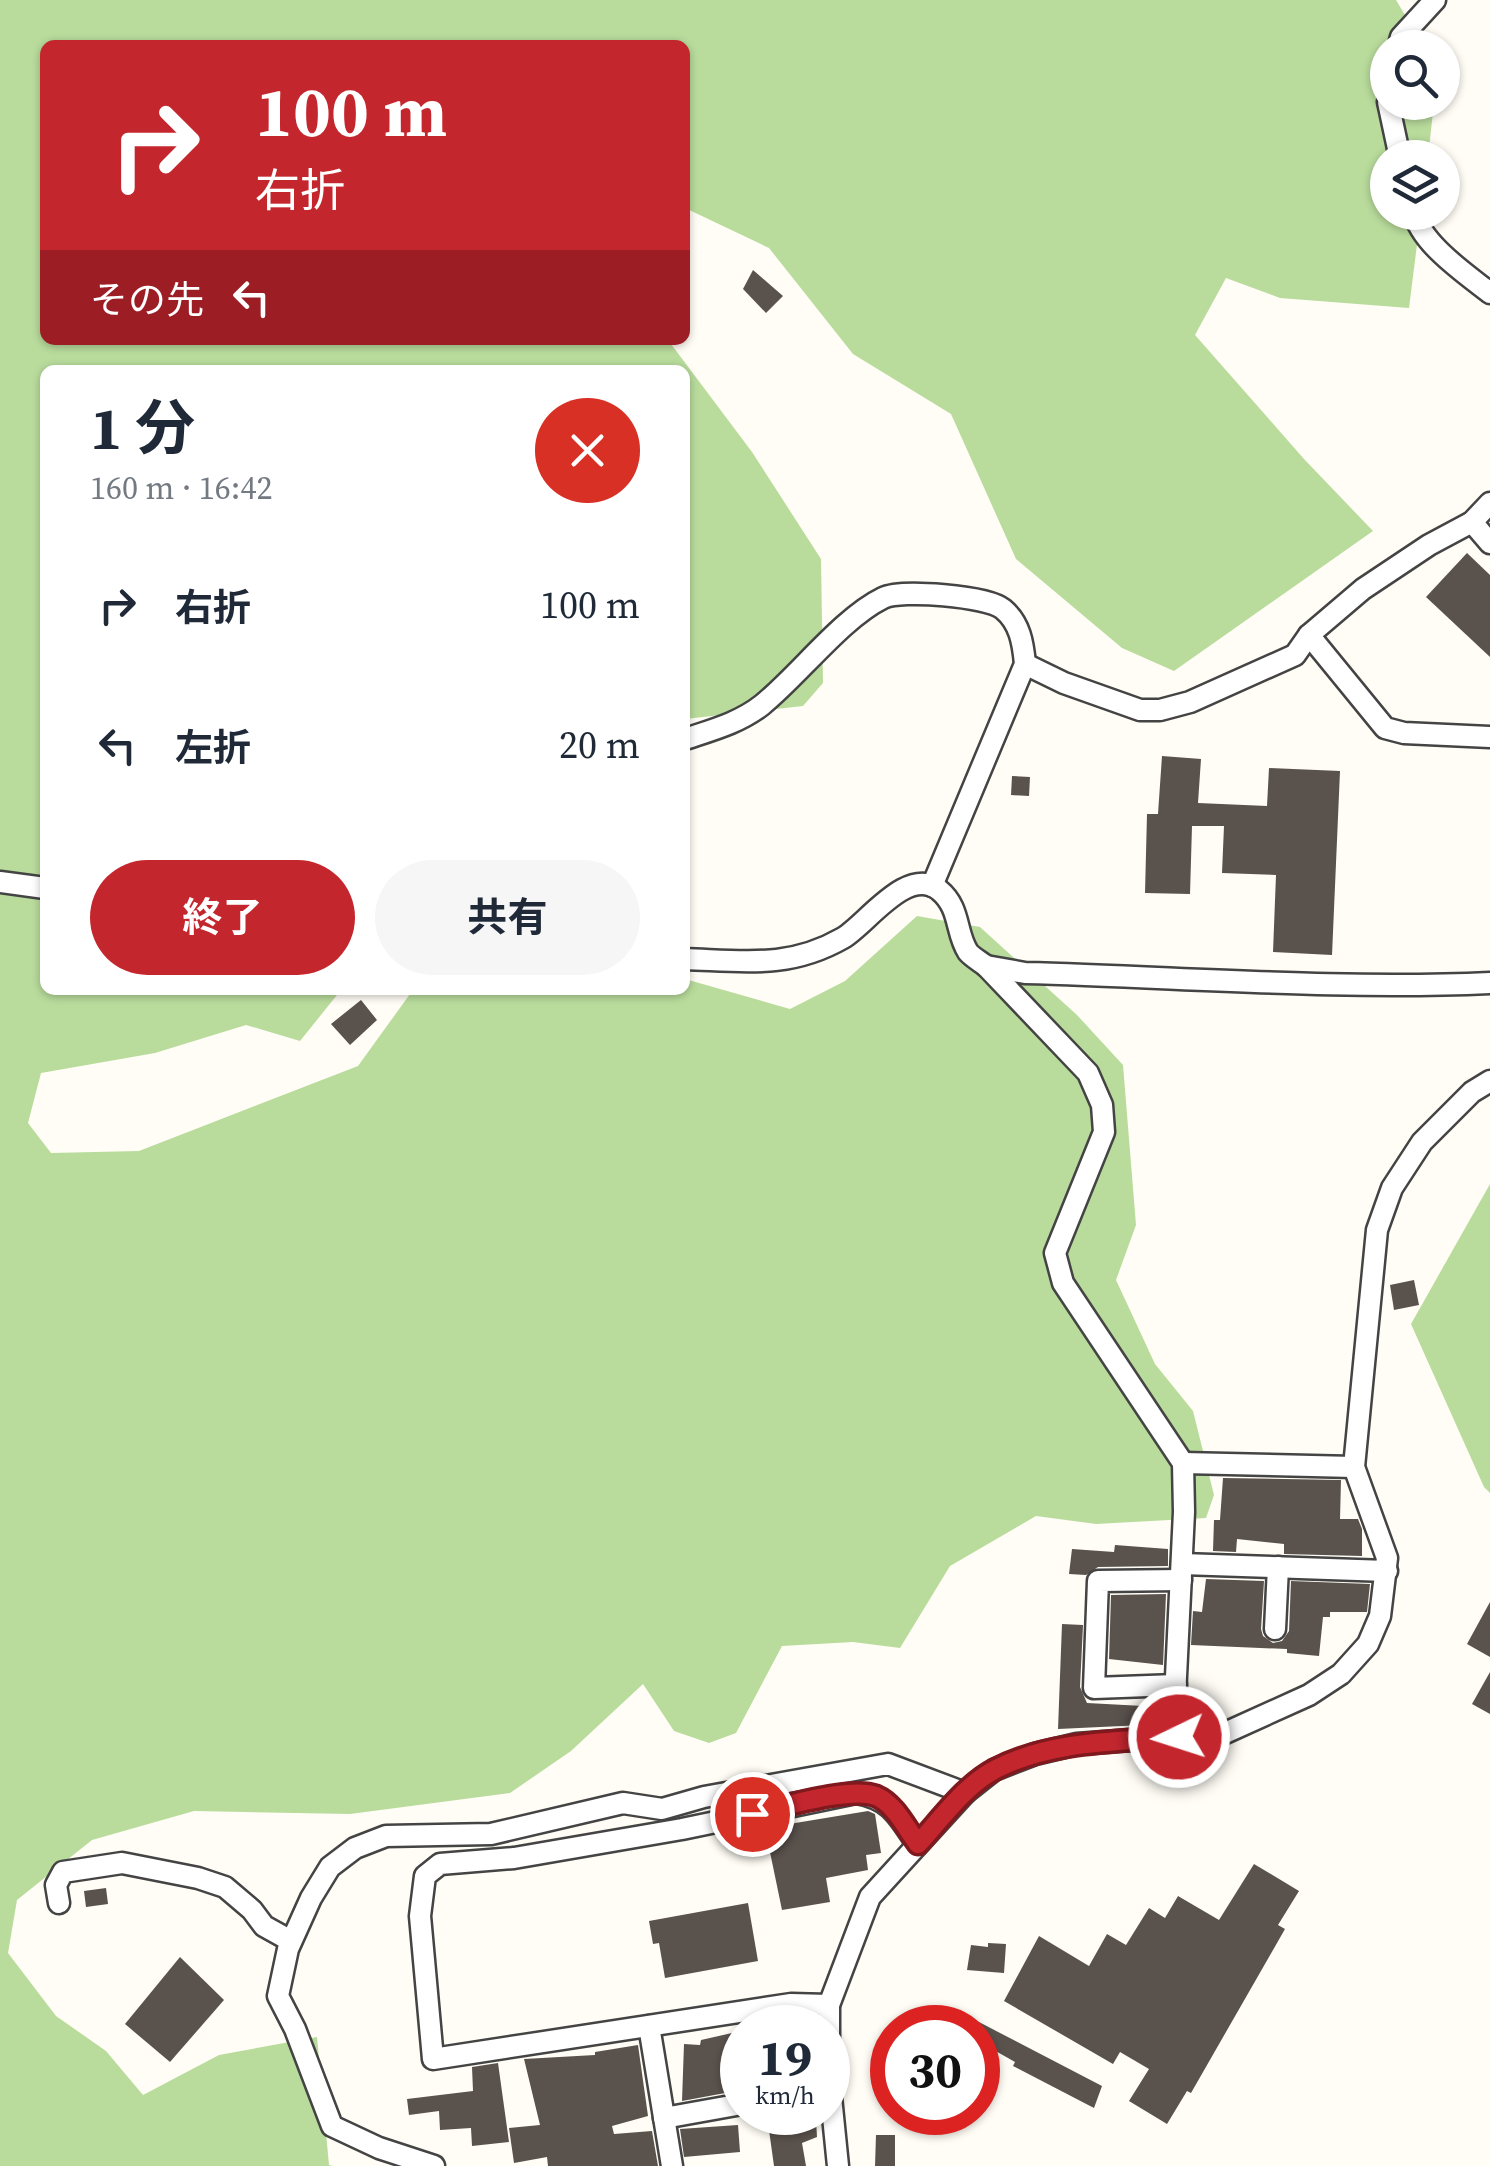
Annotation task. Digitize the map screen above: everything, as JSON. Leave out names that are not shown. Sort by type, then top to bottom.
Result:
[{"type":"street","points":[[1407,30],[1435,0]]},
{"type":"street","points":[[1422,230],[1449,260],[1490,294]]},
{"type":"street","points":[[1024,664],[1140,710],[1160,710],[1190,702],[1295,655],[1309,635],[1363,589],[1428,544],[1472,522],[1490,502]]},
{"type":"street","points":[[1472,522],[1490,542]]},
{"type":"street","points":[[690,737],[737,722],[760,706],[848,624],[884,598],[906,593],[999,605],[1012,618],[1023,641],[1024,664],[932,886]]},
{"type":"street","points":[[1309,635],[1385,728],[1404,733],[1490,738]]},
{"type":"street","points":[[0,882],[40,887]]},
{"type":"street","points":[[690,959],[771,963],[808,956],[846,936],[888,898],[910,885],[932,886],[958,914],[968,952],[1088,1073],[1102,1105],[1104,1132],[1054,1254],[1063,1283],[1183,1463],[1176,1685],[1179,1737]]},
{"type":"street","points":[[986,966],[1026,972],[1298,984],[1490,983]]},
{"type":"street","points":[[918,1844],[894,1810],[877,1796],[856,1793],[514,1858],[440,1864],[426,1876],[420,1916],[433,2059],[790,2004],[829,2004],[870,1897],[966,1793],[994,1770],[1035,1754],[1077,1744],[1225,1733],[1309,1695],[1342,1674],[1368,1644],[1380,1616],[1387,1571],[1388,1558],[1354,1467],[1377,1230],[1392,1188],[1422,1142],[1444,1116],[1490,1081]]},
{"type":"street","points":[[1183,1463],[1354,1467]]},
{"type":"street","points":[[1176,1685],[1094,1688],[1098,1582],[1181,1572],[1278,1567],[1387,1571]]},
{"type":"street","points":[[1275,1629],[1278,1567]]},
{"type":"street","points":[[434,2166],[379,2148],[332,2126],[278,1996],[291,1942],[311,1898],[330,1867],[354,1848],[386,1836],[491,1834],[623,1804],[662,1809],[704,1797],[888,1764],[966,1793]]},
{"type":"street","points":[[59,1903],[56,1886],[63,1872],[122,1863],[148,1867],[225,1887],[264,1926],[291,1942]]},
{"type":"street","points":[[649,2026],[672,2166]]},
{"type":"street","points":[[664,2118],[720,2108]]},
{"type":"street","points":[[834,2135],[838,2166]]},
{"type":"green space","points":[[0,0],[1396,0],[1414,30],[1370,30],[1370,120],[1432,120],[1430,140],[1370,140],[1370,230],[1419,230],[1409,308],[1280,298],[1226,278],[1195,335],[1373,531],[1174,671],[1122,648],[1016,559],[951,414],[853,354],[769,248],[690,210],[690,40],[40,40],[40,345],[672,345],[687,365],[40,365],[40,995],[337,995],[300,1041],[246,1025],[155,1053],[41,1073],[28,1123],[51,1153],[139,1151],[358,1066],[409,995],[690,995],[690,980],[790,1009],[845,981],[917,916],[980,927],[1077,1015],[1123,1065],[1136,1225],[1116,1280],[1155,1364],[1193,1411],[1214,1495],[1206,1518],[1096,1524],[1036,1516],[950,1566],[900,1648],[853,1642],[782,1646],[736,1733],[709,1743],[674,1731],[643,1684],[571,1751],[510,1793],[350,1814],[194,1811],[92,1840],[17,1900],[8,1953],[56,2016],[106,2051],[143,2095],[219,2055],[317,2037],[329,2165],[333,2166],[0,2166]]},
{"type":"green space","points":[[690,369],[752,452],[821,559],[823,683],[803,706],[690,718]]},
{"type":"green space","points":[[1490,1184],[1490,1493],[1411,1324]]},
{"type":"building","points":[[753,270],[783,296],[766,313],[743,289]]},
{"type":"building","points":[[1467,553],[1490,575],[1490,657],[1426,597]]},
{"type":"building","points":[[1162,756],[1201,759],[1198,803],[1267,806],[1269,768],[1340,771],[1332,955],[1273,952],[1276,875],[1222,873],[1224,826],[1192,826],[1190,894],[1145,893],[1147,814],[1158,814]]},
{"type":"building","points":[[1012,776],[1030,777],[1029,796],[1011,795]]},
{"type":"building","points":[[361,1000],[377,1020],[350,1045],[331,1024]]},
{"type":"building","points":[[1414,1280],[1419,1305],[1394,1310],[1390,1285]]},
{"type":"building","points":[[1223,1478],[1341,1480],[1340,1519],[1358,1519],[1362,1556],[1284,1554],[1284,1544],[1237,1539],[1236,1552],[1213,1551],[1214,1520],[1220,1520]]},
{"type":"building","points":[[1115,1545],[1168,1549],[1168,1566],[1098,1567],[1086,1575],[1069,1574],[1072,1549],[1114,1552]]},
{"type":"building","points":[[1206,1579],[1264,1581],[1261,1629],[1263,1636],[1273,1643],[1282,1641],[1289,1631],[1291,1581],[1370,1584],[1367,1612],[1330,1612],[1330,1617],[1323,1617],[1319,1656],[1287,1653],[1287,1649],[1191,1645],[1193,1611],[1202,1612]]},
{"type":"building","points":[[1166,1594],[1163,1665],[1109,1659],[1111,1595]]},
{"type":"building","points":[[1490,1602],[1490,1657],[1467,1644]]},
{"type":"building","points":[[1062,1624],[1083,1625],[1080,1687],[1087,1703],[1162,1707],[1164,1724],[1058,1729]]},
{"type":"building","points":[[1490,1672],[1490,1714],[1472,1704]]},
{"type":"building","points":[[868,1811],[875,1814],[881,1853],[866,1855],[868,1870],[826,1878],[830,1902],[782,1910],[765,1828]]},
{"type":"building","points":[[1254,1864],[1299,1891],[1278,1925],[1285,1929],[1191,2093],[1187,2091],[1167,2124],[1129,2101],[1149,2069],[1120,2052],[1113,2064],[1004,2001],[1039,1936],[1089,1966],[1107,1934],[1126,1945],[1149,1908],[1165,1918],[1178,1896],[1219,1920]]},
{"type":"building","points":[[106,1888],[108,1904],[86,1907],[84,1891]]},
{"type":"building","points":[[748,1903],[758,1961],[665,1978],[659,1943],[653,1944],[649,1921]]},
{"type":"building","points":[[988,1943],[1006,1944],[1004,1973],[967,1970],[971,1945],[988,1947]]},
{"type":"building","points":[[180,1957],[224,2000],[170,2062],[125,2024]]},
{"type":"building","points":[[1000,2033],[1102,2086],[1094,2108],[1013,2066],[1015,2062],[1000,2053]]},
{"type":"building","points":[[720,2036],[720,2094],[682,2101],[684,2044],[700,2045],[701,2040]]},
{"type":"building","points":[[638,2045],[648,2116],[612,2126],[614,2134],[652,2131],[658,2166],[548,2166],[547,2157],[514,2163],[509,2128],[540,2125],[524,2059],[595,2055]]},
{"type":"building","points":[[498,2063],[509,2142],[472,2146],[471,2128],[440,2130],[439,2111],[409,2115],[407,2099],[473,2091],[472,2067]]},
{"type":"building","points":[[720,2126],[720,2135],[739,2135],[740,2152],[684,2157],[680,2129]]},
{"type":"building","points":[[770,2135],[817,2135],[802,2143],[806,2166],[774,2166]]},
{"type":"building","points":[[876,2135],[895,2135],[895,2166],[875,2166]]},
{"type":"route","points":[[752,1814],[856,1793],[877,1796],[894,1810],[918,1844],[966,1793],[994,1770],[1035,1754],[1077,1744],[1179,1737]]}]
